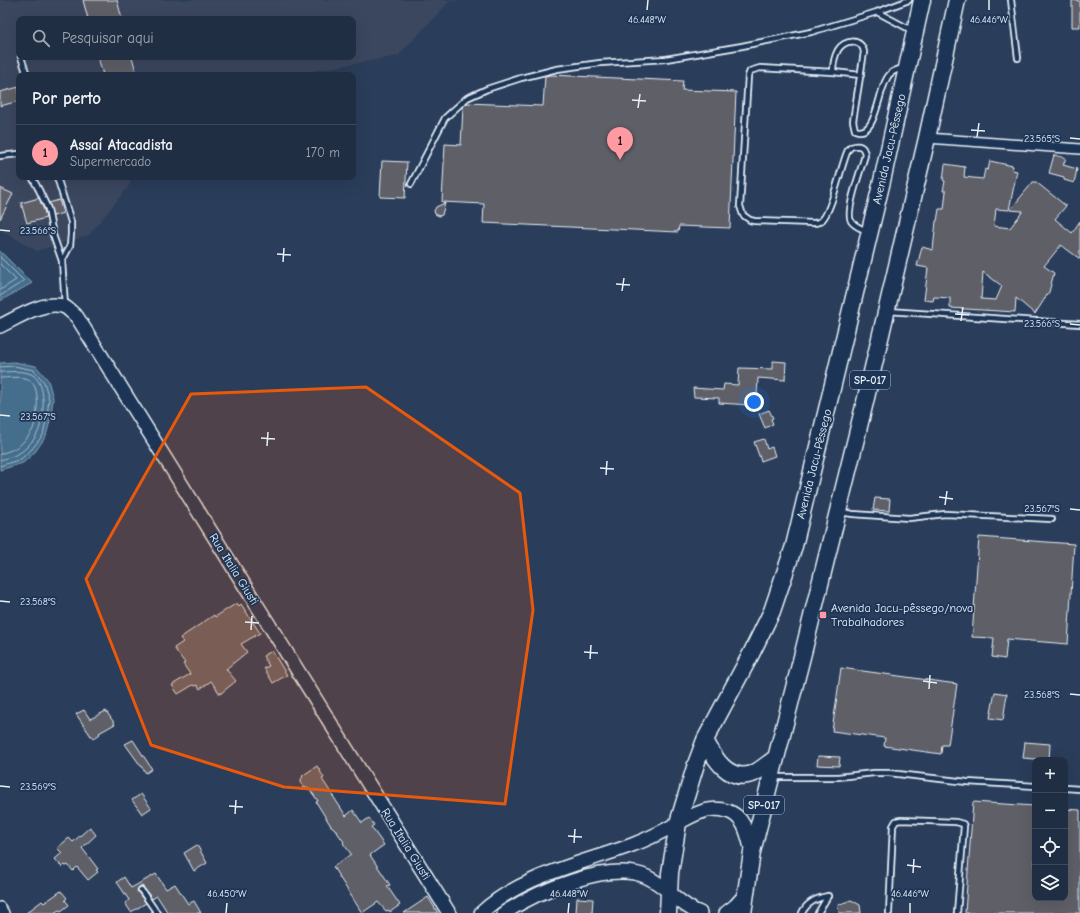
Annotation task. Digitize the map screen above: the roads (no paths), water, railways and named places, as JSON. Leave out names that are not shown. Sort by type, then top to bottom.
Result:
[{"type":"highway","name":"Avenida Jacu-Pêssego","points":[[668,913],[668,890],[678,823],[694,770],[705,740],[772,611],[794,546],[869,233],[922,0]]},
{"type":"highway","name":"SP-017","points":[[743,913],[752,852],[887,311],[957,0]]},
{"type":"highway","points":[[705,740],[715,759],[731,772],[737,774],[752,774],[776,758]]},
{"type":"street","points":[[927,138],[1080,149]]},
{"type":"street","points":[[0,326],[36,308],[52,305],[65,307]]},
{"type":"street","name":"Rua Italia Giusti","points":[[65,307],[77,317],[449,913]]},
{"type":"street","points":[[481,913],[501,897],[534,880],[550,873],[633,845],[696,814],[709,810],[727,811],[740,819],[746,829],[752,852]]},
{"type":"street","points":[[504,913],[521,902],[553,888],[581,879],[609,873],[624,873],[648,877],[668,890],[688,907],[700,913]]},
{"type":"street","points":[[726,913],[745,895]]},
{"type":"street","points":[[0,907],[4,913]]},
{"type":"lane","points":[[411,184],[444,118],[467,98],[488,89],[521,78],[557,69],[600,63],[666,59],[811,32],[877,12],[909,0]]},
{"type":"lane","points":[[1011,0],[1018,58]]},
{"type":"lane","points":[[877,12],[915,32]]},
{"type":"lane","points":[[833,72],[838,49],[846,43],[859,43],[864,49],[853,121],[855,130],[863,132],[867,130],[873,121],[878,100],[887,77],[894,71],[907,68]]},
{"type":"lane","points":[[23,60],[26,72]]},
{"type":"lane","points":[[861,75],[760,68],[749,73],[747,86],[741,210],[745,217],[754,220],[805,223],[819,222],[825,216],[830,204],[848,150],[851,147],[858,146],[862,147],[865,155],[851,203],[850,216],[854,224],[869,233]]},
{"type":"lane","points":[[0,156],[16,155]]},
{"type":"lane","points":[[34,180],[48,209],[53,235],[62,261],[65,307]]},
{"type":"lane","points":[[58,180],[71,222],[70,246],[62,261]]},
{"type":"lane","points":[[887,311],[1080,324]]},
{"type":"lane","points":[[838,511],[853,514],[910,518],[944,514],[1052,519]]},
{"type":"lane","points":[[771,777],[838,777],[889,773],[967,782],[1032,786]]},
{"type":"lane","points":[[1068,788],[1080,789]]},
{"type":"lane","points":[[889,913],[893,826],[898,820],[960,822],[964,826],[958,913]]},
{"type":"lane","points":[[141,890],[157,913]]},
{"type":"lane","points":[[802,913],[810,902],[828,896],[818,913]]},
{"type":"water","points":[[0,251],[32,283],[0,301]]},
{"type":"water","points":[[14,362],[36,366],[48,380],[53,398],[51,417],[46,436],[35,452],[23,463],[0,470],[0,363]]},
{"type":"place","name":"Assaí Atacadista","points":[[620,160]]},
{"type":"place","name":"Avenida Jacu-pêssego/nova Trabalhadores","points":[[823,615]]}]
